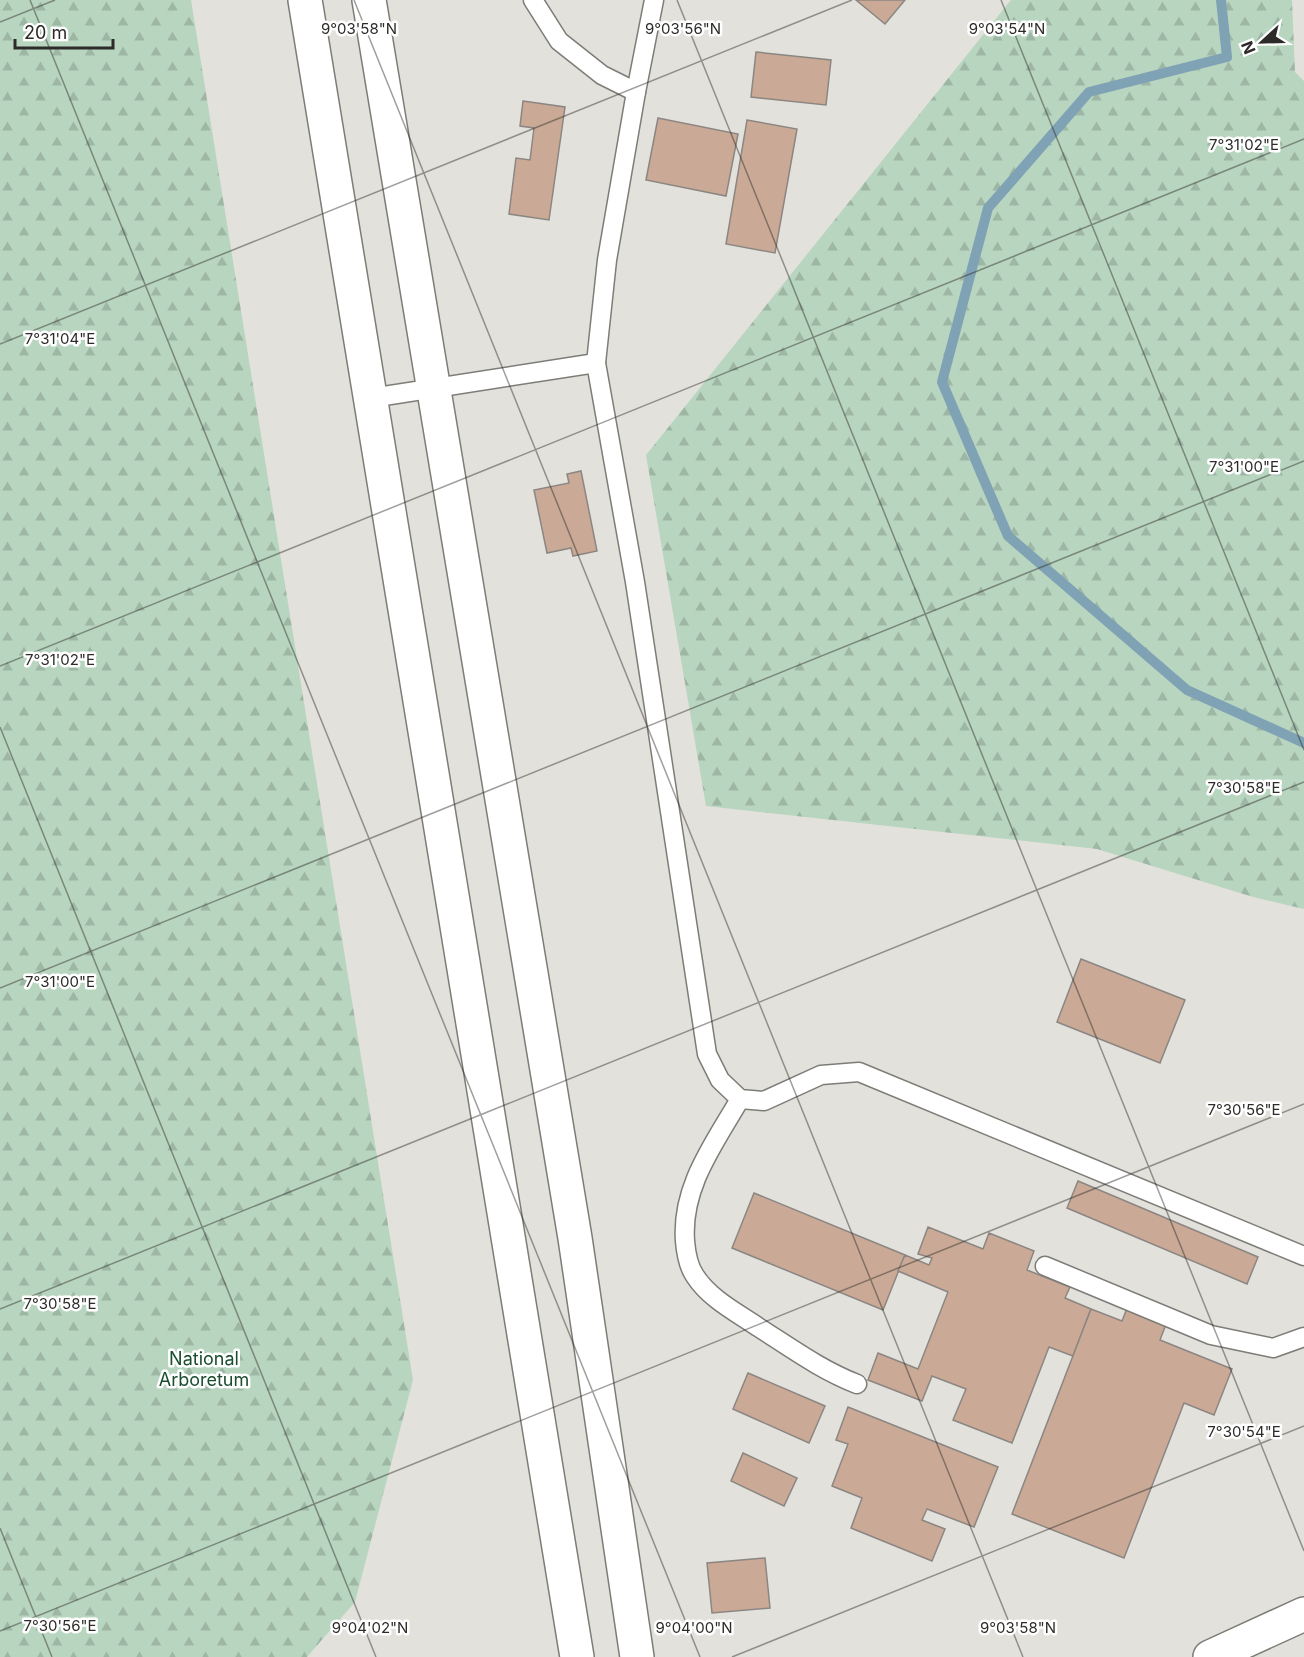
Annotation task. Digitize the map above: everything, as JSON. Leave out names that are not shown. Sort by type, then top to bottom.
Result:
[{"type":"main road","points":[[304,0],[577,1657]]},
{"type":"main road","points":[[369,0],[575,1238],[637,1657]]},
{"type":"main road","points":[[1210,1657],[1304,1614]]},
{"type":"lane","points":[[533,0],[559,41],[602,75],[636,92]]},
{"type":"lane","points":[[654,0],[607,260],[596,363],[635,582],[707,1054],[720,1080],[740,1099],[764,1101],[821,1074],[859,1072],[1304,1256]]},
{"type":"lane","points":[[371,398],[596,363]]},
{"type":"lane","points":[[740,1099],[696,1175],[687,1203],[684,1225],[686,1255],[694,1275],[716,1299],[831,1374],[857,1384]]},
{"type":"lane","points":[[1045,1266],[1211,1335],[1273,1348],[1304,1337]]},
{"type":"green space","name":"National Arboretum","points":[[0,0],[191,0],[413,1380],[355,1602],[307,1657],[0,1657]]},
{"type":"green space","points":[[1011,0],[1292,0],[1295,72],[1304,81],[1304,909],[1253,897],[1097,849],[706,806],[646,455]]},
{"type":"building","points":[[856,0],[905,0],[885,24]]},
{"type":"building","points":[[756,52],[831,60],[826,105],[751,97]]},
{"type":"building","points":[[523,101],[565,107],[549,220],[509,214],[516,158],[530,160],[534,128],[520,126]]},
{"type":"building","points":[[658,118],[738,134],[726,196],[646,180]]},
{"type":"building","points":[[747,120],[797,129],[775,253],[726,244]]},
{"type":"building","points":[[581,471],[597,551],[573,556],[571,548],[547,553],[534,490],[569,483],[567,474]]},
{"type":"building","points":[[1081,959],[1185,1000],[1160,1063],[1057,1022]]},
{"type":"building","points":[[1078,1181],[1258,1257],[1247,1284],[1067,1208]]},
{"type":"building","points":[[754,1193],[905,1255],[883,1310],[732,1248]]},
{"type":"building","points":[[928,1227],[983,1249],[989,1233],[1034,1251],[1027,1270],[1070,1287],[1065,1298],[1091,1309],[1073,1356],[1049,1347],[1012,1443],[953,1420],[966,1389],[932,1376],[922,1401],[868,1380],[878,1353],[918,1369],[948,1292],[898,1271],[905,1255],[929,1265],[932,1258],[918,1254]]},
{"type":"building","points":[[1129,1303],[1168,1319],[1160,1340],[1232,1369],[1214,1415],[1184,1403],[1124,1558],[1012,1514],[1091,1309],[1122,1321]]},
{"type":"building","points":[[748,1373],[825,1406],[809,1443],[733,1409]]},
{"type":"building","points":[[848,1407],[998,1467],[974,1527],[927,1509],[922,1520],[945,1529],[932,1561],[851,1528],[862,1498],[832,1486],[848,1444],[836,1440]]},
{"type":"building","points":[[743,1453],[797,1478],[784,1506],[731,1481]]},
{"type":"building","points":[[765,1558],[770,1608],[712,1613],[707,1563]]},
{"type":"waterway","points":[[1221,0],[1227,57],[1089,92],[988,208],[942,382],[1008,536],[1187,690],[1304,743]]}]
